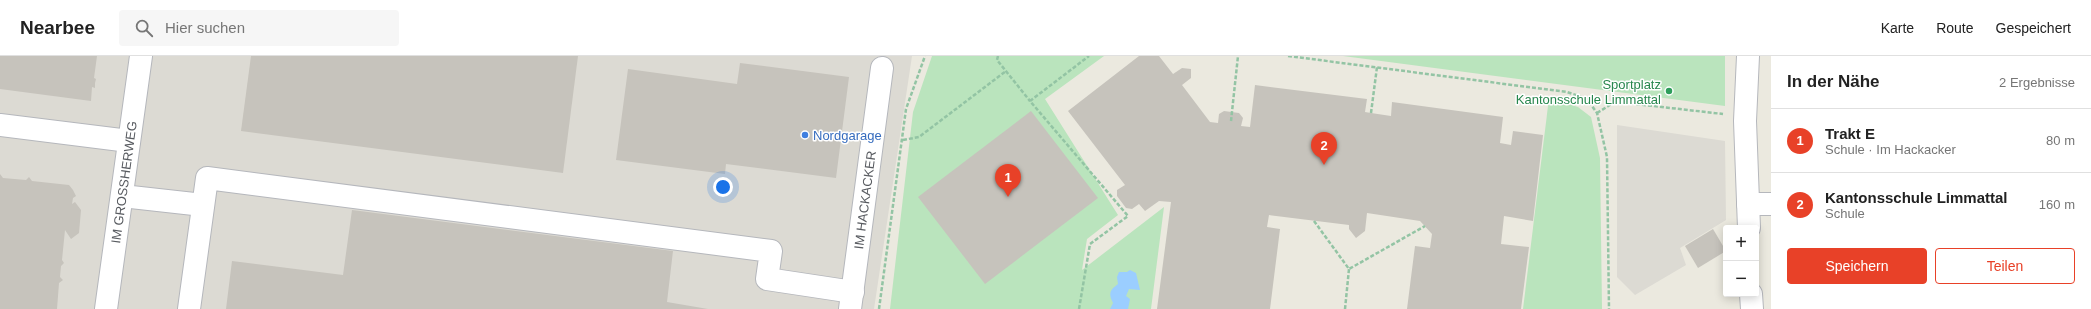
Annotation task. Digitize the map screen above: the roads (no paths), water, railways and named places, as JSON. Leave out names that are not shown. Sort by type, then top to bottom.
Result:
[{"type":"street","name":"IM GROSSHERWEG","points":[[106,309],[141,56]]},
{"type":"street","points":[[1748,56],[1745,121],[1749,225]]},
{"type":"street","name":"IM HACKACKER","points":[[852,301],[882,68]]},
{"type":"street","points":[[0,125],[129,141]]},
{"type":"street","points":[[189,309],[207,178],[771,251],[767,279],[852,301]]},
{"type":"street","points":[[122,196],[203,205]]},
{"type":"street","points":[[1748,204],[1771,204]]},
{"type":"street","points":[[1751,297],[1752,309]]},
{"type":"water","points":[[1130,270],[1136,273],[1140,290],[1129,289],[1126,296],[1130,299],[1128,309],[1110,309],[1113,303],[1110,294],[1113,288],[1118,284],[1117,277],[1119,272],[1127,272]]},
{"type":"place","name":"Sportplatz Kantonsschule Limmattal","points":[[1669,91]]},
{"type":"place","name":"Nordgarage","points":[[805,135]]},
{"type":"place","name":"Kantonsschule Limmattal","points":[[1324,165]]},
{"type":"place","name":"Trakt E","points":[[1008,197]]}]
